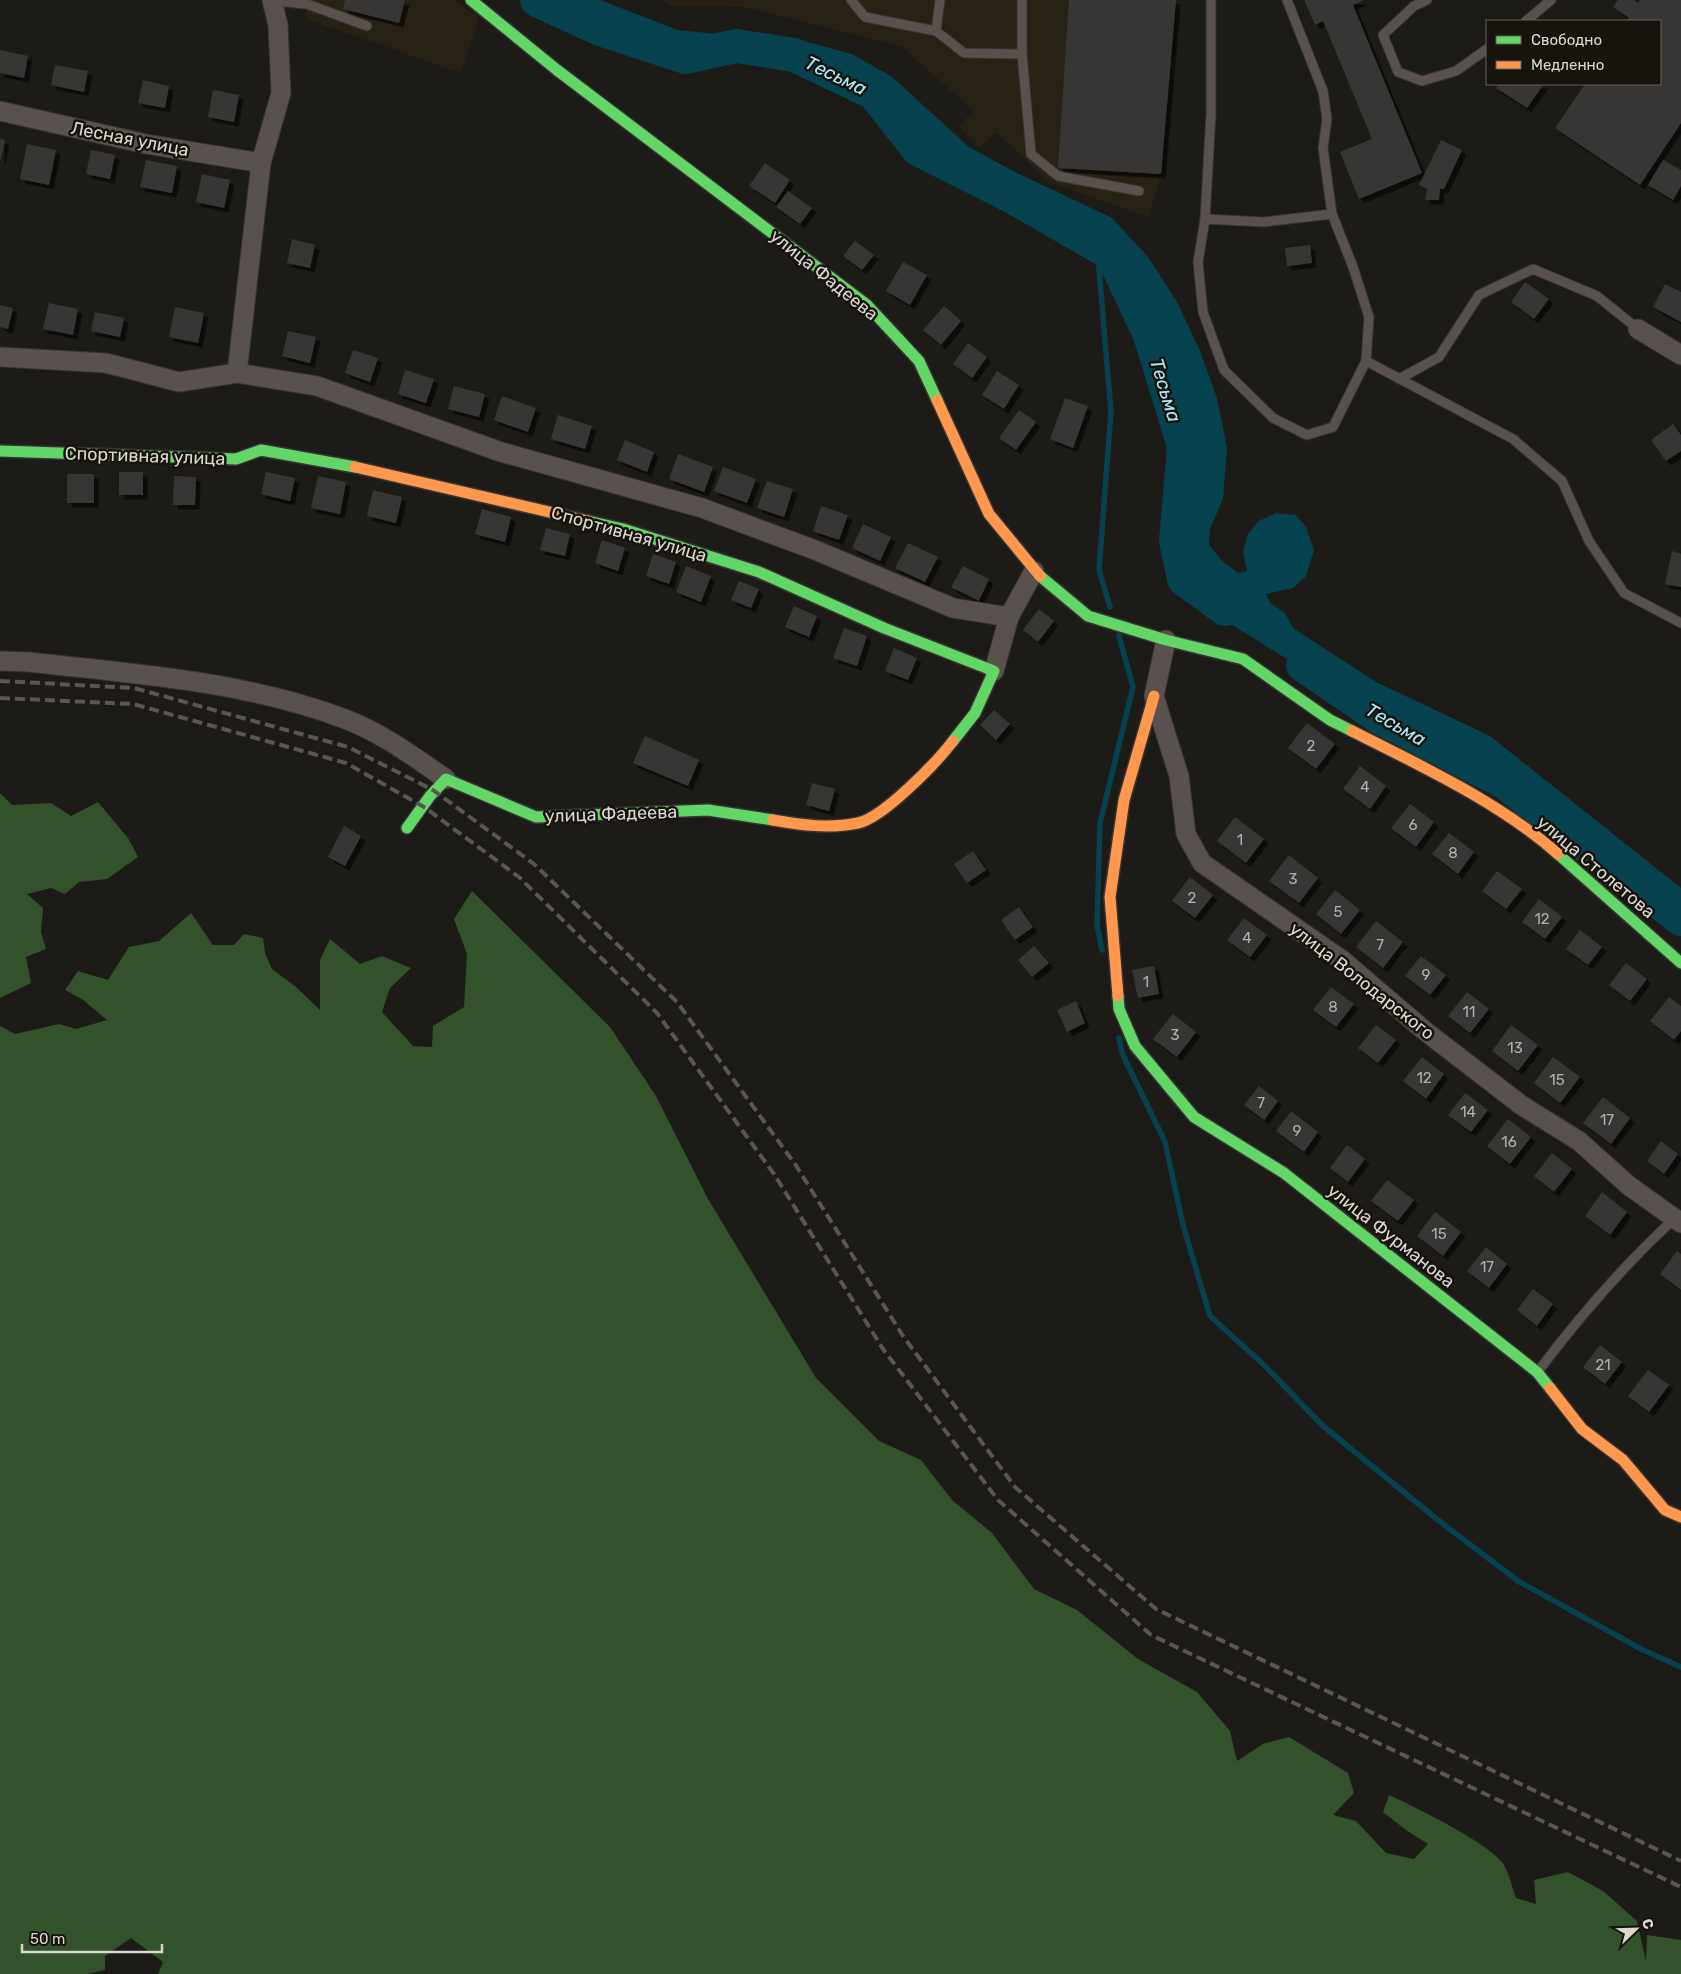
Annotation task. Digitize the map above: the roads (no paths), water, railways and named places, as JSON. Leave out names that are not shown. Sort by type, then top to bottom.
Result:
[{"type":"street","name":"улица Фадеева","points":[[471,0],[557,70],[867,305],[919,361],[989,514],[1034,571],[1088,616],[1166,640]]},
{"type":"street","points":[[237,373],[261,163],[281,94],[278,25],[272,1]]},
{"type":"street","name":"Лесная улица","points":[[0,111],[146,144],[261,163]]},
{"type":"street","points":[[1638,329],[1681,355]]},
{"type":"street","points":[[0,357],[106,363],[179,382],[237,373],[317,386],[501,452],[702,508],[815,550],[953,608],[1009,617]]},
{"type":"street","name":"Спортивная улица","points":[[0,451],[236,459],[261,450],[347,465],[623,529],[686,549],[758,572],[884,628],[994,671]]},
{"type":"street","points":[[994,671],[1009,617],[1034,571]]},
{"type":"street","name":"улица Володарского","points":[[1166,640],[1154,696],[1179,776],[1186,834],[1202,863],[1342,960],[1440,1042],[1521,1105],[1579,1141],[1628,1185],[1679,1218]]},
{"type":"street","name":"улица Столетова","points":[[1166,640],[1243,659],[1330,720],[1451,781],[1541,839],[1681,963]]},
{"type":"street","points":[[0,661],[59,665],[243,689],[346,719],[402,748],[446,779],[433,790],[424,807],[406,828]]},
{"type":"street","name":"улица Фадеева","points":[[446,779],[536,817],[708,810],[816,827],[859,823],[882,811],[944,753],[974,713],[994,671]]},
{"type":"street","name":"улица Фурманова","points":[[1154,696],[1124,800],[1110,897],[1119,1009],[1135,1046],[1194,1118],[1284,1173],[1537,1372],[1582,1429],[1622,1460],[1665,1510],[1681,1517]]},
{"type":"lane","points":[[851,0],[865,17],[936,31],[964,53],[1022,54]]},
{"type":"lane","points":[[936,31],[940,0]]},
{"type":"lane","points":[[1022,0],[1022,54],[1031,154],[1058,176],[1139,191]]},
{"type":"lane","points":[[1211,0],[1211,114],[1205,219],[1198,262],[1203,312],[1224,370],[1273,418],[1307,435],[1333,428],[1366,361],[1369,317],[1353,267],[1332,214],[1323,148],[1327,119],[1323,91],[1287,0]]},
{"type":"lane","points":[[1427,0],[1414,6],[1383,35],[1398,72],[1422,81],[1456,71],[1486,50]]},
{"type":"lane","points":[[1527,20],[1551,0]]},
{"type":"lane","points":[[272,1],[307,4],[367,26]]},
{"type":"lane","points":[[1205,219],[1264,222],[1332,214]]},
{"type":"lane","points":[[1399,379],[1439,357],[1479,295],[1533,269],[1597,296],[1638,329]]},
{"type":"lane","points":[[1366,361],[1513,439],[1562,481],[1589,541],[1624,593],[1681,623]]},
{"type":"lane","points":[[1537,1372],[1577,1320],[1606,1290],[1632,1258],[1679,1218]]},
{"type":"water","points":[[558,0],[600,0],[678,30],[726,35],[755,33],[793,38],[852,54],[891,76],[969,147],[1013,171],[1112,218],[1148,257],[1177,302],[1200,351],[1217,398],[1227,448],[1223,499],[1210,529],[1209,545],[1223,562],[1238,573],[1247,571],[1243,552],[1248,534],[1259,521],[1276,513],[1296,515],[1306,527],[1314,550],[1306,576],[1293,588],[1266,594],[1270,603],[1285,613],[1293,628],[1376,682],[1490,736],[1681,888],[1681,918],[1562,822],[1503,779],[1330,686],[1207,609],[1190,589],[1181,550],[1194,495],[1195,444],[1159,330],[1129,283],[1081,227],[1040,208],[998,194],[963,172],[934,148],[899,112],[849,75],[799,54],[755,49],[701,54],[646,41],[596,25]]},
{"type":"waterway","name":"Тесьма","points":[[537,0],[600,29],[686,57],[736,46],[794,55],[874,93],[918,149],[1013,197],[1112,254],[1150,335],[1184,446],[1176,541],[1184,579],[1225,609]]},
{"type":"waterway","points":[[1097,245],[1111,412],[1099,570],[1110,607]]},
{"type":"waterway","points":[[1102,950],[1097,925],[1100,823],[1133,687],[1119,636]]},
{"type":"waterway","name":"Тесьма","points":[[1303,665],[1379,717],[1504,782],[1681,919]]},
{"type":"waterway","points":[[1119,1038],[1122,1053],[1165,1142],[1183,1225],[1210,1316],[1265,1366],[1323,1426],[1438,1520],[1518,1581],[1641,1649],[1681,1667]]},
{"type":"railway","points":[[0,681],[134,688],[348,747],[433,790],[534,864],[677,1002],[795,1164],[903,1336],[1015,1487],[1156,1609],[1681,1861]]},
{"type":"railway","points":[[0,698],[133,704],[346,763],[424,807],[519,877],[657,1013],[774,1174],[883,1349],[998,1500],[1151,1635],[1681,1887]]}]
